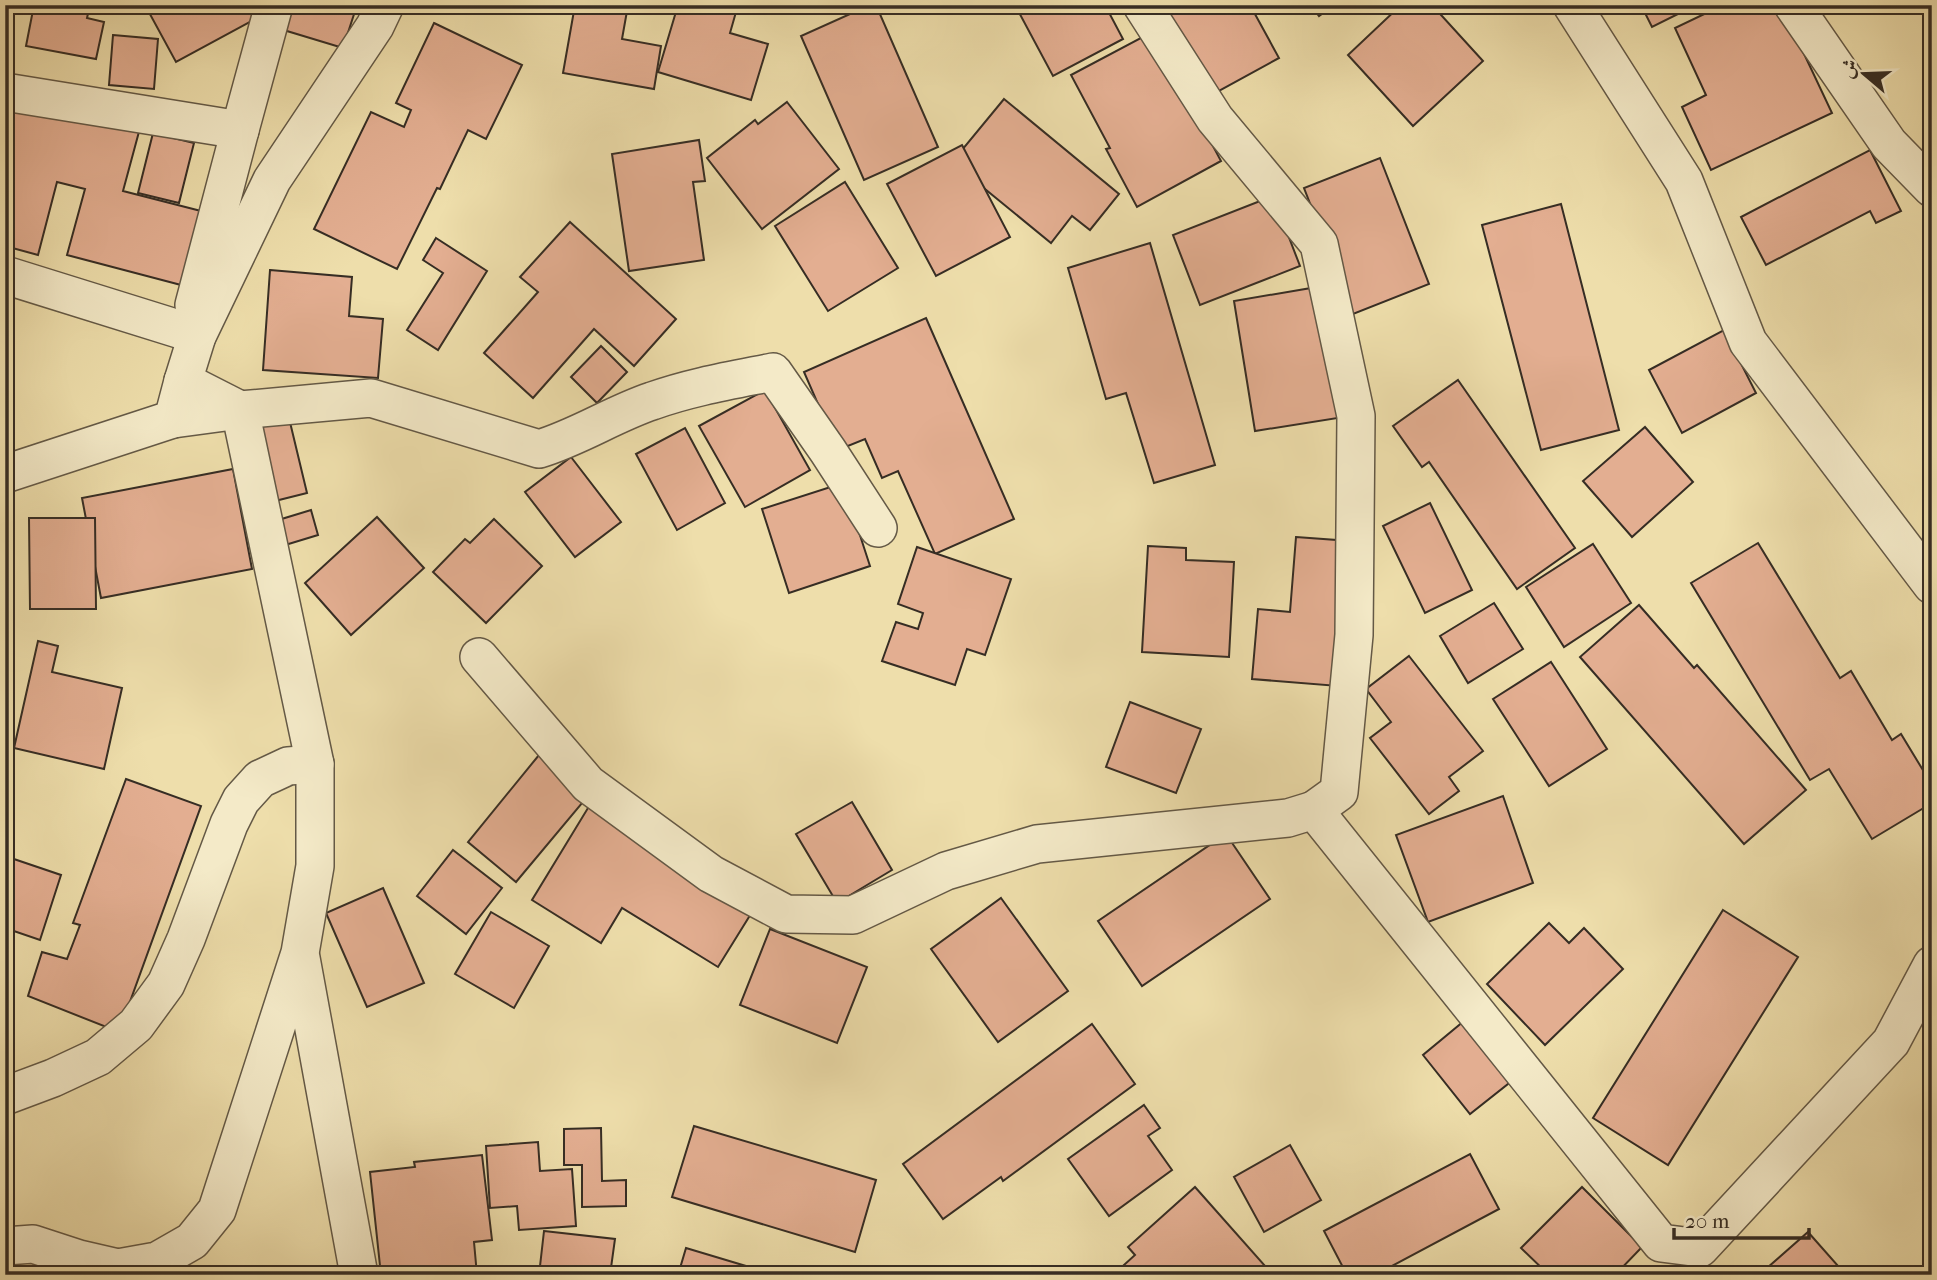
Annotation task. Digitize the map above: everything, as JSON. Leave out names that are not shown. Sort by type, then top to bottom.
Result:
[{"type":"street","points":[[173,419],[240,130],[275,5]]},
{"type":"street","points":[[192,334],[272,180],[375,26],[385,5]]},
{"type":"street","points":[[479,657],[589,784],[711,874],[786,914],[853,915],[946,871],[1037,844],[1288,818],[1314,810],[1339,792],[1353,635],[1356,416],[1319,244],[1215,119],[1142,5]]},
{"type":"street","points":[[1572,5],[1684,181],[1748,342],[1932,585]]},
{"type":"street","points":[[1793,5],[1889,144],[1932,188]]},
{"type":"street","points":[[5,92],[240,130]]},
{"type":"street","points":[[5,275],[192,334]]},
{"type":"street","points":[[5,474],[173,419],[371,398],[539,449],[561,442],[652,401],[716,383],[773,373],[878,528]]},
{"type":"street","points":[[183,381],[240,410]]},
{"type":"street","points":[[5,1246],[33,1244],[118,1268],[158,1261],[192,1241],[217,1210],[300,953],[315,866],[314,764],[240,410]]},
{"type":"street","points":[[5,1096],[98,1057],[136,1025],[166,984],[240,800],[260,779],[288,766],[314,764]]},
{"type":"street","points":[[1314,810],[1661,1243],[1700,1248],[1891,1042],[1932,965]]},
{"type":"street","points":[[300,953],[359,1275]]},
{"type":"building","points":[[34,5],[90,5],[87,18],[104,22],[96,59],[26,46]]},
{"type":"building","points":[[145,5],[250,5],[257,18],[176,62]]},
{"type":"building","points":[[284,5],[357,5],[343,48],[277,28]]},
{"type":"building","points":[[575,5],[597,5],[627,11],[622,39],[661,46],[654,89],[563,73]]},
{"type":"building","points":[[678,5],[738,5],[730,33],[768,44],[751,100],[658,72]]},
{"type":"building","points":[[870,5],[876,5],[938,147],[864,180],[801,36]]},
{"type":"building","points":[[1015,5],[1105,5],[1123,39],[1053,76]]},
{"type":"building","points":[[1157,5],[1250,5],[1279,58],[1208,97]]},
{"type":"building","points":[[1311,5],[1334,5],[1319,16]]},
{"type":"building","points":[[1401,5],[1432,5],[1483,61],[1413,126],[1348,55]]},
{"type":"building","points":[[1641,5],[1696,5],[1652,27]]},
{"type":"building","points":[[1723,5],[1781,5],[1832,113],[1711,170],[1682,107],[1706,95],[1675,28]]},
{"type":"building","points":[[434,23],[522,65],[486,139],[468,130],[397,269],[314,229],[371,112],[404,127],[411,110],[396,103]]},
{"type":"building","points":[[1152,32],[1221,161],[1137,207],[1106,149],[1110,148],[1071,75]]},
{"type":"building","points":[[113,35],[158,39],[154,89],[109,85]]},
{"type":"building","points":[[5,99],[140,128],[123,191],[201,211],[181,285],[67,255],[85,189],[57,182],[38,255],[5,246]]},
{"type":"building","points":[[1004,99],[1119,194],[1090,230],[1072,216],[1051,243],[952,162]]},
{"type":"building","points":[[787,102],[839,169],[762,229],[707,158],[755,120],[758,124]]},
{"type":"building","points":[[153,133],[194,143],[179,203],[138,193]]},
{"type":"building","points":[[699,140],[705,181],[693,182],[704,260],[629,271],[612,154]]},
{"type":"building","points":[[962,145],[1010,237],[936,276],[887,184]]},
{"type":"building","points":[[1870,150],[1901,211],[1876,223],[1870,211],[1766,265],[1741,217]]},
{"type":"building","points":[[1380,158],[1429,284],[1353,314],[1304,188]]},
{"type":"building","points":[[845,182],[898,268],[828,311],[775,226]]},
{"type":"building","points":[[1273,196],[1300,266],[1200,305],[1173,235]]},
{"type":"building","points":[[1561,204],[1619,430],[1541,450],[1482,225]]},
{"type":"building","points":[[570,222],[676,319],[634,366],[594,329],[533,398],[484,353],[538,292],[520,277]]},
{"type":"building","points":[[436,238],[487,271],[438,350],[407,330],[443,273],[423,260]]},
{"type":"building","points":[[1150,243],[1215,465],[1154,483],[1126,393],[1106,399],[1068,268]]},
{"type":"building","points":[[270,270],[352,277],[349,316],[383,319],[378,378],[263,370]]},
{"type":"building","points":[[1323,286],[1344,417],[1255,431],[1234,301]]},
{"type":"building","points":[[926,318],[1014,519],[935,554],[898,471],[882,478],[865,439],[838,450],[804,372]]},
{"type":"building","points":[[1724,330],[1756,393],[1682,433],[1649,370]]},
{"type":"building","points":[[601,346],[627,372],[597,403],[571,377]]},
{"type":"building","points":[[1458,380],[1575,548],[1517,589],[1429,462],[1422,467],[1393,426]]},
{"type":"building","points":[[765,390],[810,470],[745,507],[699,426]]},
{"type":"building","points":[[289,418],[307,493],[275,501],[257,425]]},
{"type":"building","points":[[1645,427],[1693,482],[1632,537],[1583,481]]},
{"type":"building","points":[[685,428],[725,503],[677,530],[636,454]]},
{"type":"building","points":[[571,457],[621,522],[575,557],[525,492]]},
{"type":"building","points":[[233,469],[252,569],[101,598],[82,498]]},
{"type":"building","points":[[843,483],[870,566],[789,593],[762,509]]},
{"type":"building","points":[[1430,503],[1472,590],[1425,613],[1383,526]]},
{"type":"building","points":[[311,510],[318,535],[282,546],[275,521]]},
{"type":"building","points":[[377,517],[424,568],[351,635],[305,583]]},
{"type":"building","points":[[29,518],[95,518],[96,609],[30,609]]},
{"type":"building","points":[[494,519],[542,566],[486,623],[433,572],[465,539],[470,543]]},
{"type":"building","points":[[1296,537],[1350,541],[1338,686],[1252,679],[1258,609],[1290,612]]},
{"type":"building","points":[[1758,543],[1840,678],[1851,671],[1892,740],[1901,734],[1932,785],[1932,803],[1872,839],[1829,769],[1810,780],[1691,583]]},
{"type":"building","points":[[1593,544],[1631,603],[1564,647],[1526,587]]},
{"type":"building","points":[[1148,546],[1186,548],[1186,560],[1234,562],[1229,657],[1142,652]]},
{"type":"building","points":[[917,547],[1011,579],[985,655],[967,649],[955,685],[882,661],[896,622],[918,629],[923,613],[898,604]]},
{"type":"building","points":[[1494,603],[1523,649],[1468,683],[1440,636]]},
{"type":"building","points":[[1639,605],[1694,668],[1697,665],[1806,790],[1744,844],[1580,657]]},
{"type":"building","points":[[38,641],[58,646],[52,672],[122,688],[104,769],[14,748]]},
{"type":"building","points":[[1409,656],[1483,751],[1449,777],[1459,791],[1429,814],[1370,738],[1391,722],[1366,689]]},
{"type":"building","points":[[1551,662],[1607,749],[1549,786],[1493,699]]},
{"type":"building","points":[[1130,702],[1201,729],[1176,793],[1106,767]]},
{"type":"building","points":[[539,755],[588,796],[516,882],[468,842]]},
{"type":"building","points":[[126,779],[201,806],[119,1032],[28,996],[42,952],[67,959],[80,925],[73,923]]},
{"type":"building","points":[[1503,796],[1533,883],[1428,922],[1396,835]]},
{"type":"building","points":[[852,802],[892,870],[837,903],[796,834]]},
{"type":"building","points":[[591,803],[757,904],[718,967],[622,908],[601,943],[532,900]]},
{"type":"building","points":[[1226,834],[1270,899],[1142,986],[1098,921]]},
{"type":"building","points":[[453,850],[502,888],[466,934],[417,896]]},
{"type":"building","points":[[5,856],[61,875],[40,940],[5,928]]},
{"type":"building","points":[[383,888],[424,983],[367,1007],[326,913]]},
{"type":"building","points":[[1001,898],[1068,991],[998,1042],[931,949]]},
{"type":"building","points":[[1723,910],[1798,957],[1668,1165],[1593,1118]]},
{"type":"building","points":[[491,912],[549,946],[514,1008],[455,974]]},
{"type":"building","points":[[1549,923],[1569,943],[1584,928],[1623,969],[1545,1045],[1487,984]]},
{"type":"building","points":[[770,929],[867,967],[837,1043],[740,1005]]},
{"type":"building","points":[[1470,1016],[1518,1076],[1470,1114],[1423,1055]]},
{"type":"building","points":[[1092,1024],[1135,1084],[1003,1181],[1001,1177],[943,1219],[903,1164]]},
{"type":"building","points":[[1144,1105],[1160,1128],[1148,1136],[1172,1170],[1109,1216],[1068,1159]]},
{"type":"building","points":[[694,1126],[876,1180],[855,1252],[672,1197]]},
{"type":"building","points":[[601,1128],[602,1181],[626,1180],[626,1206],[582,1207],[582,1165],[564,1165],[564,1129]]},
{"type":"building","points":[[538,1142],[540,1171],[572,1169],[576,1226],[519,1230],[517,1206],[490,1208],[486,1146]]},
{"type":"building","points":[[1290,1145],[1321,1200],[1264,1232],[1234,1177]]},
{"type":"building","points":[[1470,1154],[1499,1209],[1375,1275],[1347,1275],[1324,1231]]},
{"type":"building","points":[[482,1155],[492,1240],[474,1242],[477,1275],[381,1275],[370,1172],[415,1167],[414,1162]]},
{"type":"building","points":[[1195,1187],[1273,1275],[1113,1275],[1135,1255],[1128,1247]]},
{"type":"building","points":[[1582,1187],[1642,1247],[1615,1275],[1549,1275],[1521,1248]]},
{"type":"building","points":[[544,1231],[615,1239],[610,1275],[539,1275]]},
{"type":"building","points":[[1808,1232],[1846,1275],[1759,1275]]},
{"type":"building","points":[[686,1248],[746,1266],[744,1275],[678,1275]]}]
